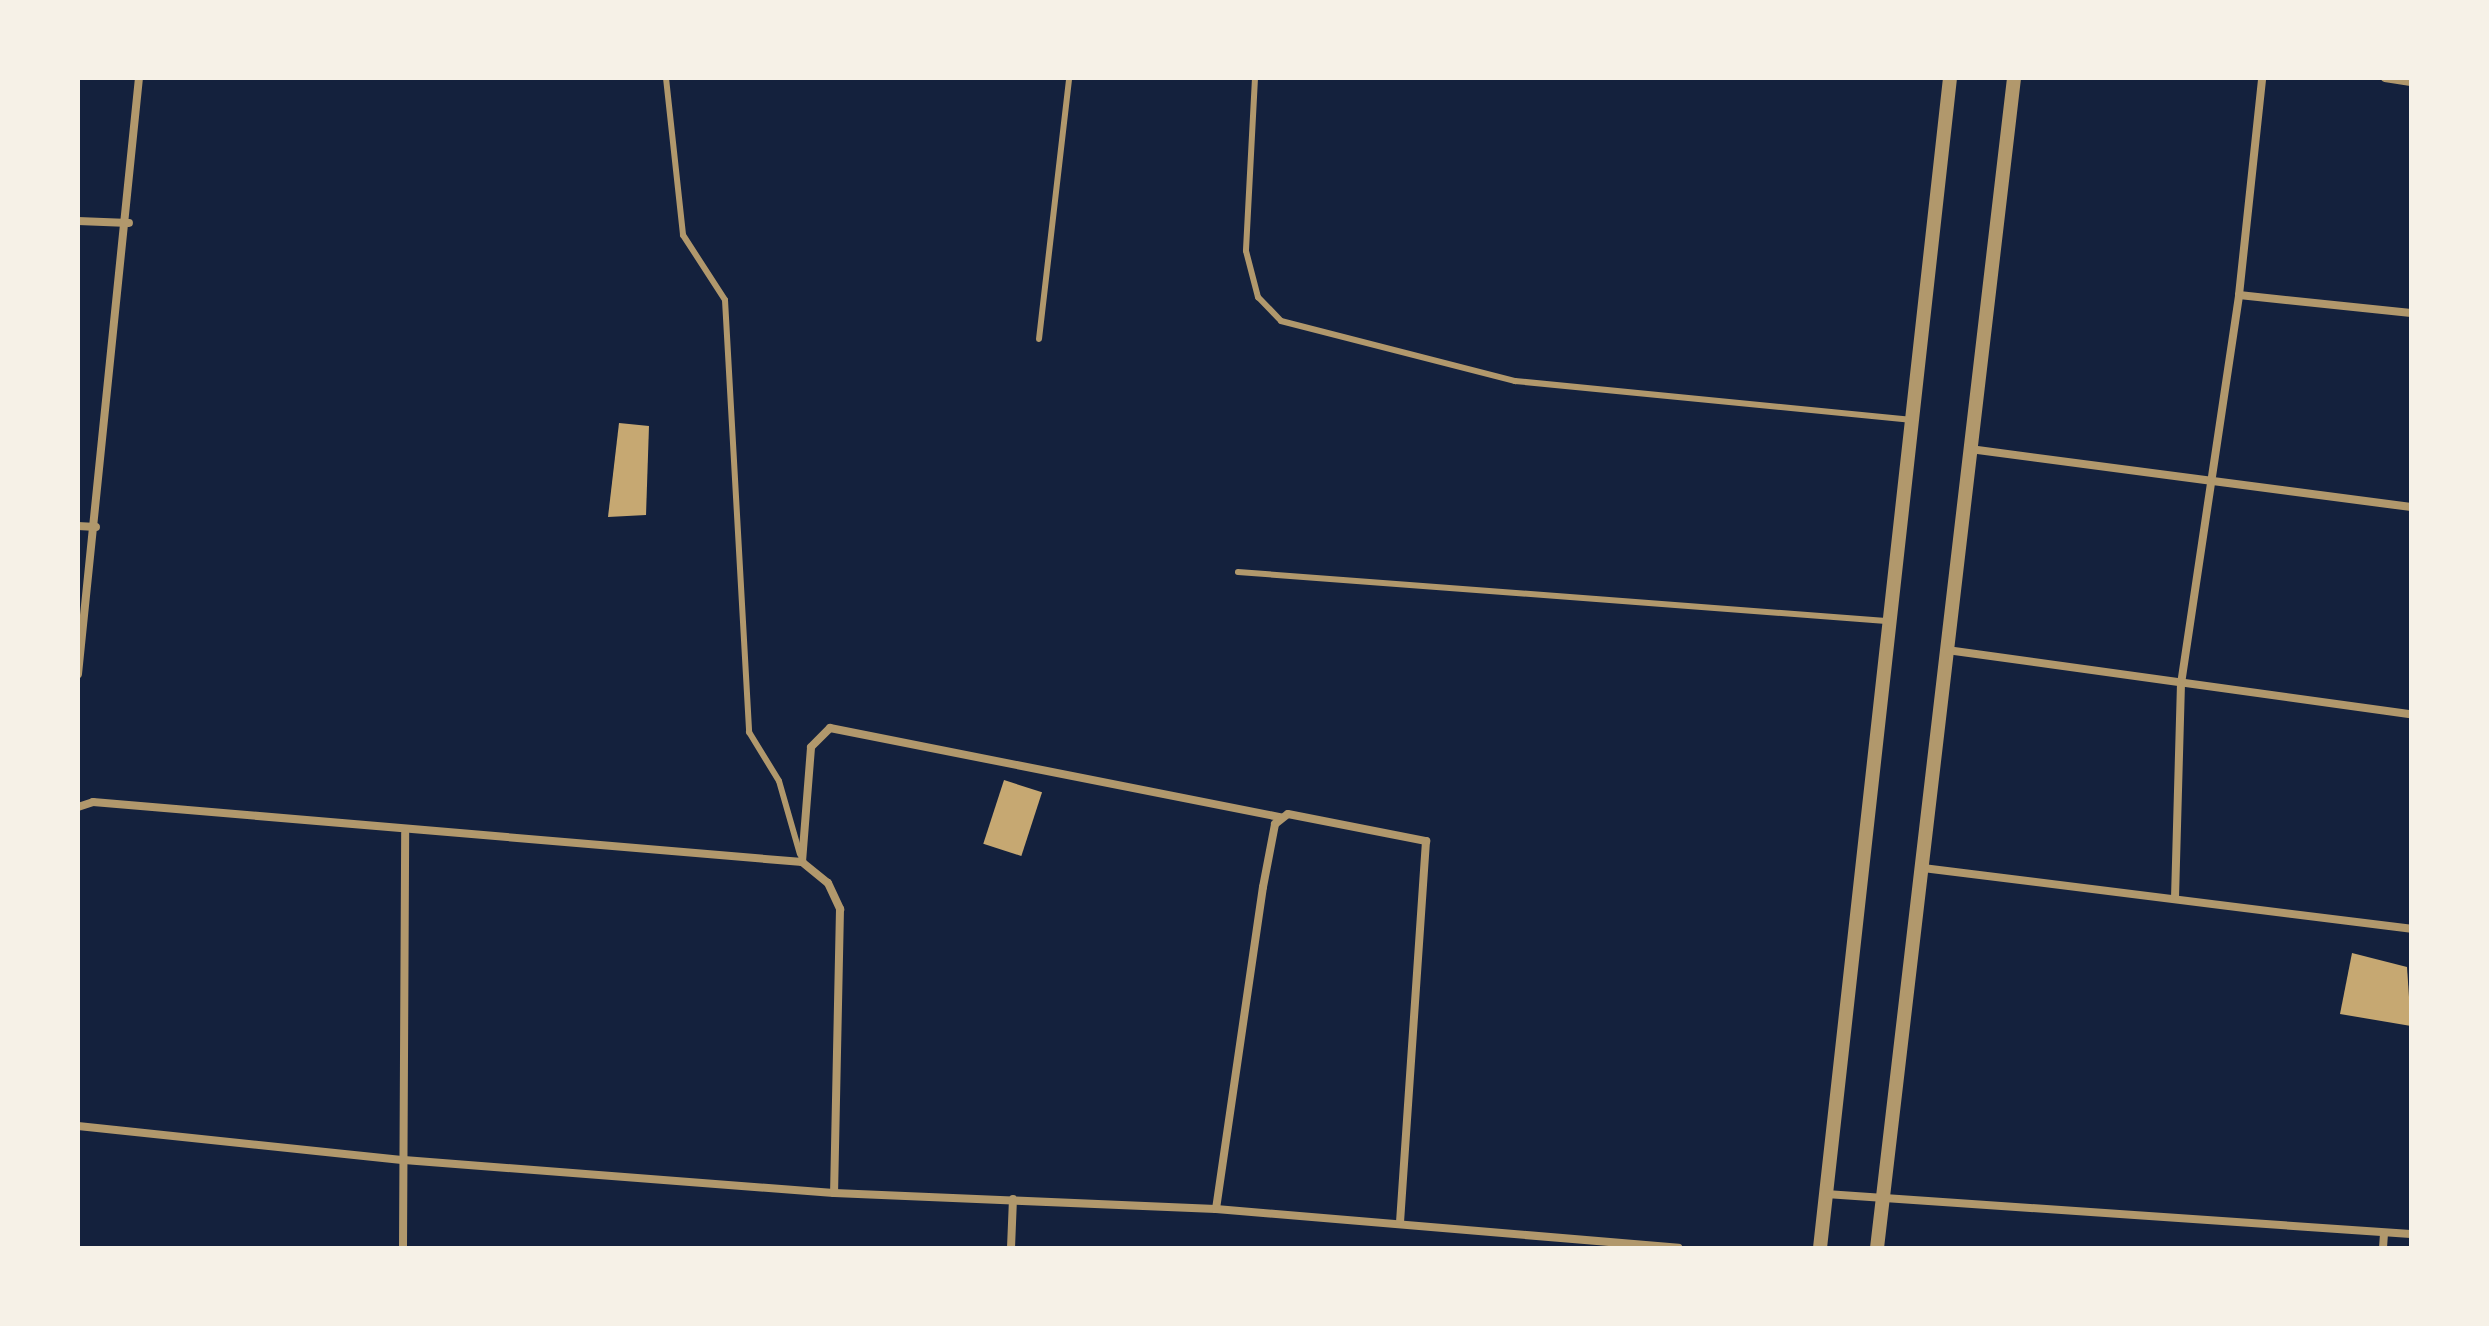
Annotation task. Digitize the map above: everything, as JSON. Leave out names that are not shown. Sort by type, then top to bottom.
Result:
[{"type":"street","points":[[78,674],[129,223],[139,78]]},
{"type":"street","points":[[1820,1248],[1886,621],[1950,78]]},
{"type":"street","points":[[1877,1248],[2014,78]]},
{"type":"street","points":[[2175,898],[2181,684],[2206,477],[2239,295],[2262,78]]},
{"type":"street","points":[[2385,78],[2411,82]]},
{"type":"street","points":[[78,221],[129,223]]},
{"type":"street","points":[[2239,295],[2411,313]]},
{"type":"street","points":[[1970,449],[2206,477],[2411,507]]},
{"type":"street","points":[[78,526],[96,527]]},
{"type":"street","points":[[1947,650],[2411,714]]},
{"type":"street","points":[[802,862],[811,747],[830,728],[1281,817],[1426,841],[1400,1224]]},
{"type":"street","points":[[78,807],[93,802],[405,833],[802,862],[828,883],[840,909],[834,1193]]},
{"type":"street","points":[[1216,1209],[1263,887],[1281,817]]},
{"type":"street","points":[[403,1248],[405,833]]},
{"type":"street","points":[[1923,868],[2411,929]]},
{"type":"street","points":[[78,1126],[404,1160],[834,1193],[1216,1209],[1678,1248]]},
{"type":"street","points":[[1826,1194],[2411,1234]]},
{"type":"street","points":[[1011,1248],[1013,1199]]},
{"type":"street","points":[[2383,1248],[2384,1234]]},
{"type":"street","points":[[1558,1248],[1559,1237]]},
{"type":"lane","points":[[666,78],[683,235],[725,300],[749,732],[779,781],[802,862]]},
{"type":"lane","points":[[1039,339],[1069,78]]},
{"type":"lane","points":[[1255,78],[1246,251],[1258,297],[1281,321],[1515,381],[1910,420]]},
{"type":"lane","points":[[1238,572],[1886,621]]},
{"type":"building","points":[[619,423],[649,426],[646,515],[608,517]]},
{"type":"building","points":[[1004,780],[1042,792],[1021,856],[983,844]]},
{"type":"building","points":[[2352,953],[2407,967],[2411,1026],[2340,1014]]}]
